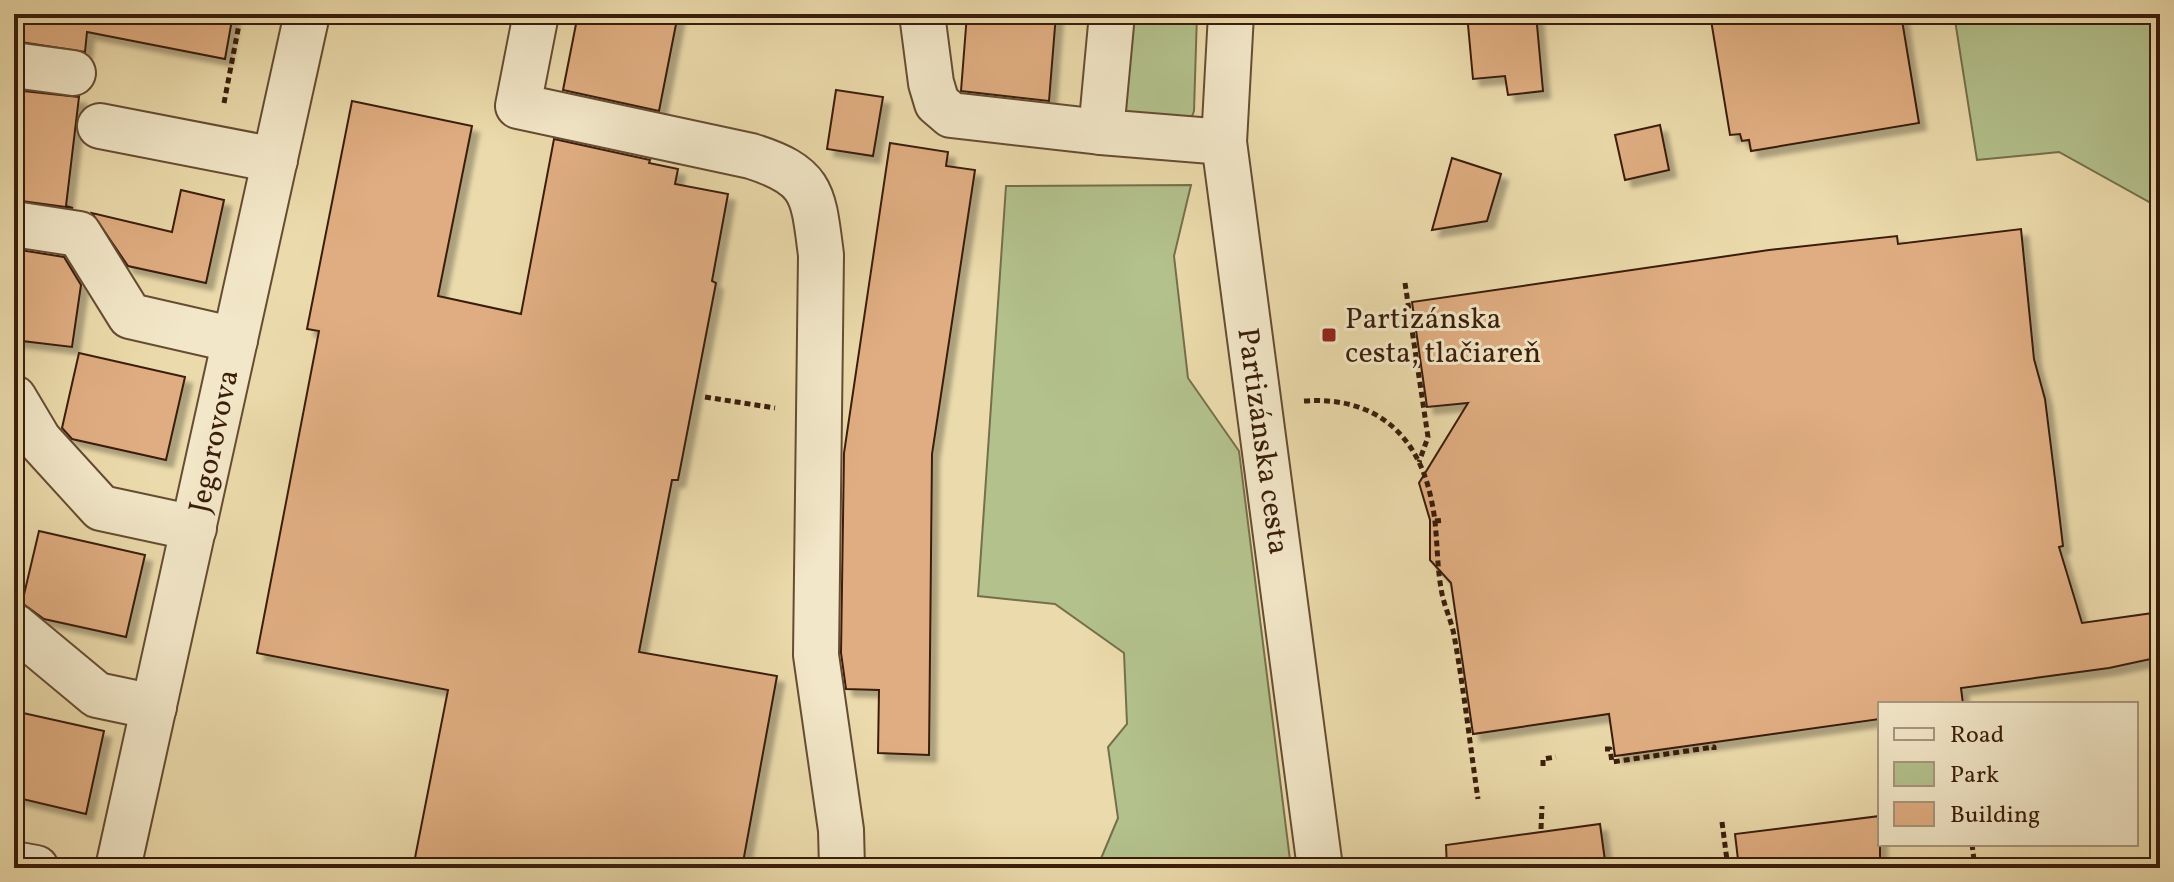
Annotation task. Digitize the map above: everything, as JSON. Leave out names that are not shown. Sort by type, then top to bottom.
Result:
[{"type":"street","name":"Jegorovova","points":[[118,868],[307,14]]},
{"type":"street","points":[[536,14],[518,106],[751,156],[787,168],[806,188],[816,212],[821,255],[816,655],[841,830],[842,868]]},
{"type":"street","points":[[922,14],[931,83],[937,103],[951,115],[1224,142]]},
{"type":"street","points":[[1101,132],[1112,14]]},
{"type":"street","name":"Partizánska cesta","points":[[1231,14],[1224,142],[1320,868]]},
{"type":"street","points":[[14,65],[73,73]]},
{"type":"street","points":[[100,126],[275,160]]},
{"type":"street","points":[[14,224],[79,234],[130,316],[235,340]]},
{"type":"street","points":[[14,398],[39,440],[101,508],[194,528]]},
{"type":"street","points":[[14,626],[97,695],[154,707]]},
{"type":"street","points":[[14,864],[36,868]]},
{"type":"path","points":[[216,149],[241,14]]},
{"type":"path","points":[[1405,283],[1428,437],[1419,462]]},
{"type":"path","points":[[705,397],[788,410]]},
{"type":"path","points":[[1303,401],[1332,399],[1379,415],[1412,446],[1427,479],[1435,521],[1441,591],[1454,632],[1478,799]]},
{"type":"path","points":[[1435,521],[1445,520]]},
{"type":"path","points":[[1605,749],[1610,749],[1612,762],[1714,747],[1714,750]]},
{"type":"path","points":[[1543,766],[1543,759],[1556,757]]},
{"type":"path","points":[[1541,829],[1542,806]]},
{"type":"path","points":[[1722,822],[1728,868]]},
{"type":"path","points":[[1972,846],[1975,868]]},
{"type":"green space","points":[[1124,14],[1197,14],[1194,111],[1188,127],[1127,119],[1117,102]]},
{"type":"green space","points":[[1954,14],[2160,14],[2160,208],[2059,152],[1977,160]]},
{"type":"green space","points":[[1191,185],[1174,256],[1188,378],[1239,451],[1291,868],[1097,868],[1118,818],[1108,747],[1127,724],[1124,653],[1055,604],[978,596],[1006,186]]},
{"type":"building","points":[[14,14],[233,14],[225,59],[87,32],[85,52],[14,41]]},
{"type":"building","points":[[578,14],[678,14],[659,111],[563,90]]},
{"type":"building","points":[[967,14],[1056,14],[1049,101],[961,91]]},
{"type":"building","points":[[1467,14],[1536,14],[1543,91],[1508,95],[1505,76],[1473,79]]},
{"type":"building","points":[[1710,14],[1901,14],[1919,123],[1751,151],[1749,140],[1742,141],[1740,134],[1730,135]]},
{"type":"building","points":[[14,90],[79,97],[66,206],[73,208],[14,200]]},
{"type":"building","points":[[836,90],[883,97],[873,156],[827,149]]},
{"type":"building","points":[[352,101],[472,126],[438,296],[521,314],[554,139],[650,160],[649,163],[678,169],[675,184],[728,194],[712,281],[716,283],[678,480],[672,480],[639,652],[777,676],[742,868],[413,868],[448,690],[257,653],[319,331],[307,329]]},
{"type":"building","points":[[1660,125],[1669,170],[1625,180],[1615,135]]},
{"type":"building","points":[[890,143],[948,152],[946,166],[975,170],[932,454],[929,755],[878,753],[879,690],[846,689],[841,653],[844,453]]},
{"type":"building","points":[[1452,158],[1501,174],[1487,221],[1432,230]]},
{"type":"building","points":[[181,190],[224,200],[206,283],[128,266],[92,213],[172,232]]},
{"type":"building","points":[[2021,229],[2034,359],[2045,399],[2055,479],[2063,546],[2059,547],[2082,623],[2160,612],[2160,657],[2109,668],[1961,688],[1963,702],[1878,702],[1878,719],[1615,756],[1609,714],[1473,734],[1451,583],[1430,560],[1430,520],[1419,483],[1468,403],[1427,407],[1412,302],[1769,250],[1897,236],[1898,244]]},
{"type":"building","points":[[14,249],[64,257],[81,285],[72,347],[14,340]]},
{"type":"building","points":[[79,353],[185,377],[166,460],[72,439],[62,428]]},
{"type":"building","points":[[39,531],[145,555],[126,637],[44,619],[22,603]]},
{"type":"building","points":[[14,711],[104,731],[86,814],[14,797]]},
{"type":"building","points":[[1878,816],[1880,868],[1739,868],[1735,834]]},
{"type":"building","points":[[1600,824],[1606,868],[1447,868],[1446,845]]},
{"type":"place","name":"Partizánska cesta, tlačiareň","points":[[1329,335]]}]
